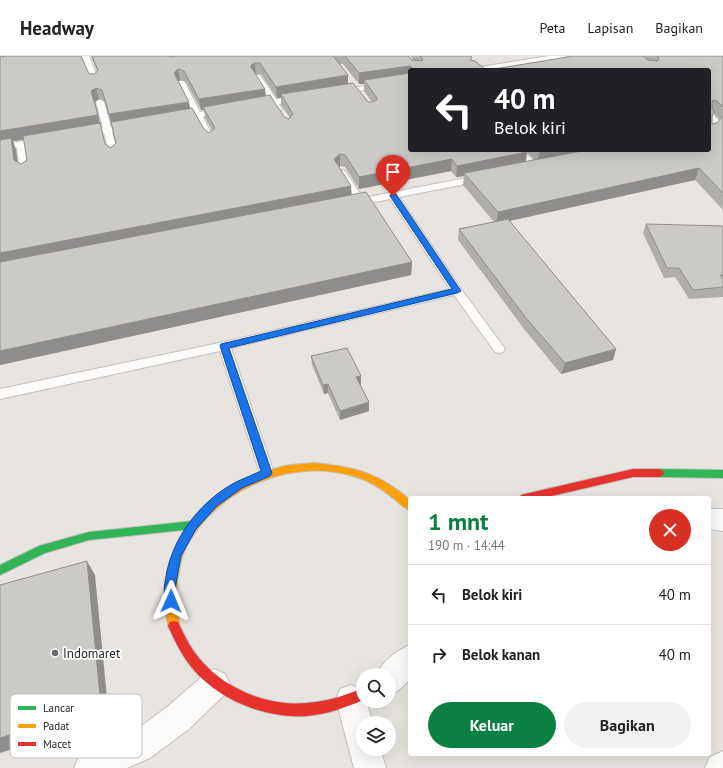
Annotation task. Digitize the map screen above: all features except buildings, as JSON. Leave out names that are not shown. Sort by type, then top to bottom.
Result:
[{"type":"street","points":[[356,697],[316,709],[279,708],[245,700],[215,684],[189,656],[173,624],[169,589],[176,556],[193,525],[213,503],[239,485],[267,473],[300,466],[334,468],[366,476],[395,492],[408,504]]},
{"type":"street","points":[[534,496],[633,474],[723,474]]},
{"type":"street","points":[[711,519],[723,520]]},
{"type":"street","points":[[0,570],[43,550],[89,536],[193,525]]},
{"type":"street","points":[[396,673],[408,661]]},
{"type":"street","points":[[142,745],[178,718],[215,684]]},
{"type":"street","points":[[366,756],[370,768]]},
{"type":"street","points":[[90,768],[113,758]]},
{"type":"lane","points":[[85,56],[95,81]]},
{"type":"lane","points":[[504,68],[563,56]]},
{"type":"lane","points":[[257,77],[281,114]]},
{"type":"lane","points":[[334,93],[354,86],[408,80]]},
{"type":"lane","points":[[181,83],[211,140]]},
{"type":"lane","points":[[354,86],[364,99]]},
{"type":"lane","points":[[251,106],[304,97]]},
{"type":"lane","points":[[100,102],[114,155]]},
{"type":"lane","points":[[168,120],[228,110]]},
{"type":"lane","points":[[711,117],[717,123],[711,129]]},
{"type":"lane","points":[[76,135],[138,125]]},
{"type":"lane","points":[[0,148],[53,139]]},
{"type":"lane","points":[[21,145],[25,172]]},
{"type":"lane","points":[[520,170],[539,166],[521,152]]},
{"type":"lane","points":[[341,170],[361,202]]},
{"type":"lane","points":[[345,205],[491,176]]},
{"type":"lane","points":[[393,196],[457,291],[499,349]]},
{"type":"lane","points":[[0,394],[224,346],[457,291]]},
{"type":"lane","points":[[224,346],[267,473]]},
{"type":"traffic: fast","points":[[659,473],[723,474]]},
{"type":"traffic: fast","points":[[0,570],[43,549],[89,536],[193,525]]},
{"type":"traffic: slow","points":[[174,626],[171,613],[171,590],[176,560],[188,533],[206,511],[230,492],[256,478],[285,470],[315,467],[345,470],[372,479],[408,504]]},
{"type":"traffic: jam","points":[[534,496],[633,473],[659,473]]},
{"type":"traffic: jam","points":[[174,626],[182,644],[194,661],[207,675],[240,697],[259,704],[278,708],[307,710],[332,705],[356,697]]},
{"type":"place","name":"Indomaret","points":[[55,653]]},
{"type":"route","points":[[171,601],[169,589],[176,556],[193,525],[213,503],[239,485],[267,473],[224,346],[457,291],[393,196]]}]
